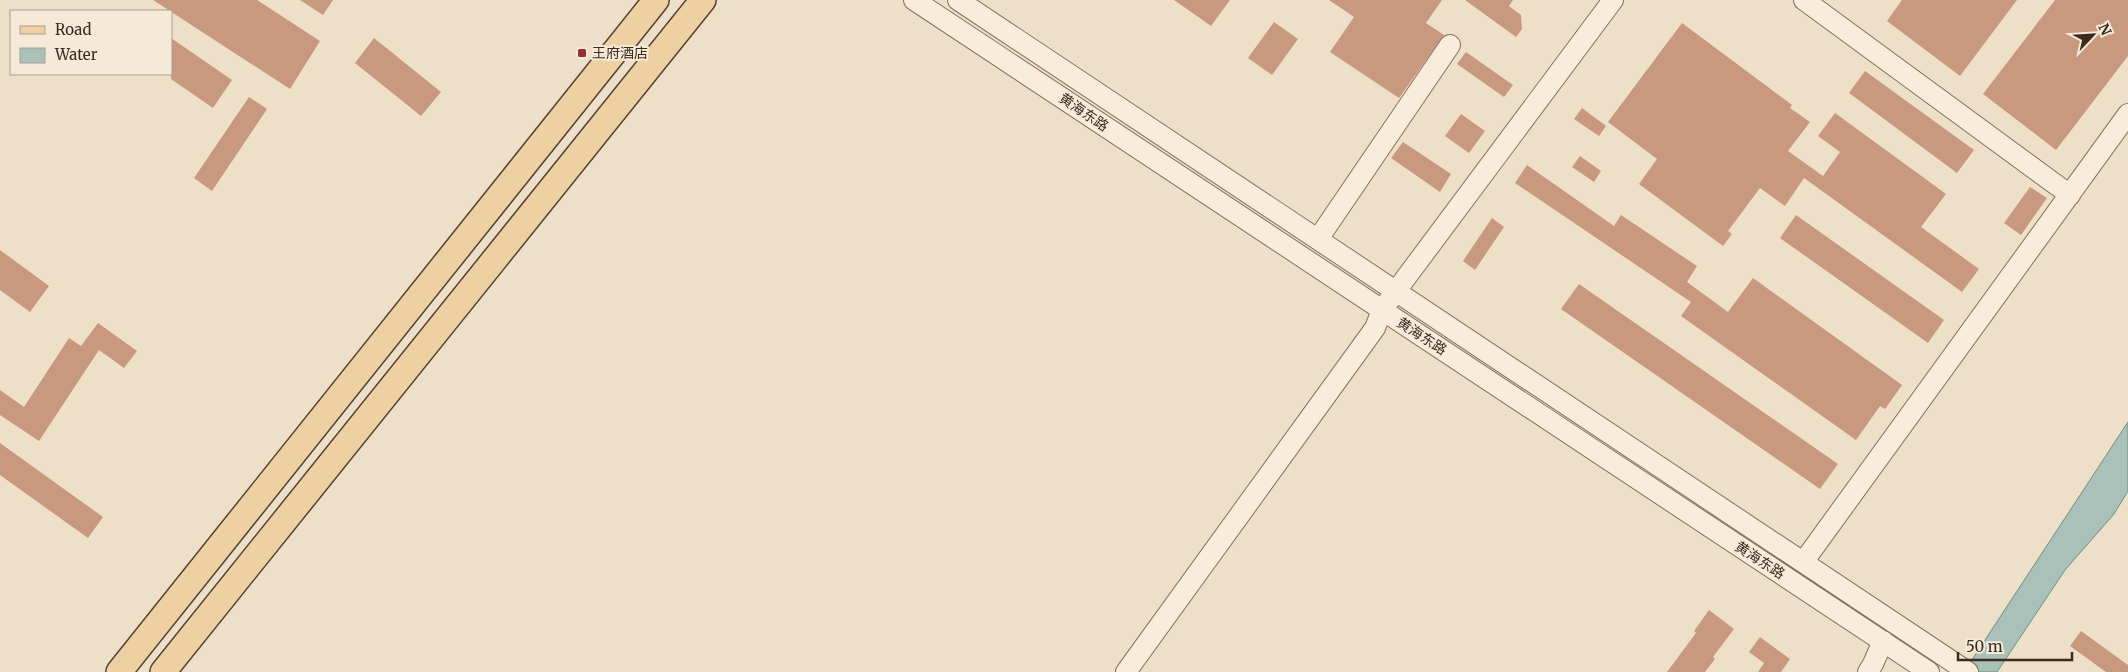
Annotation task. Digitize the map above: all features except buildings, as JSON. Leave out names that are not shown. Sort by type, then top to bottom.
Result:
[{"type":"main road","points":[[119,672],[656,0]]},
{"type":"main road","points":[[163,672],[703,0]]},
{"type":"street","name":"黄海东路","points":[[914,0],[1929,672]]},
{"type":"street","name":"黄海东路","points":[[958,0],[1804,561],[1961,668]]},
{"type":"street","points":[[1126,672],[1376,328],[1382,310],[1613,0]]},
{"type":"street","points":[[1804,0],[2070,195]]},
{"type":"street","points":[[1318,239],[1450,45]]},
{"type":"street","points":[[1804,561],[2128,114]]},
{"type":"street","points":[[1868,672],[1883,641]]},
{"type":"water","points":[[2128,422],[2128,491],[2114,514],[2065,570],[1997,672],[1964,672]]},
{"type":"place","name":"王府酒店","points":[[582,53]]}]
